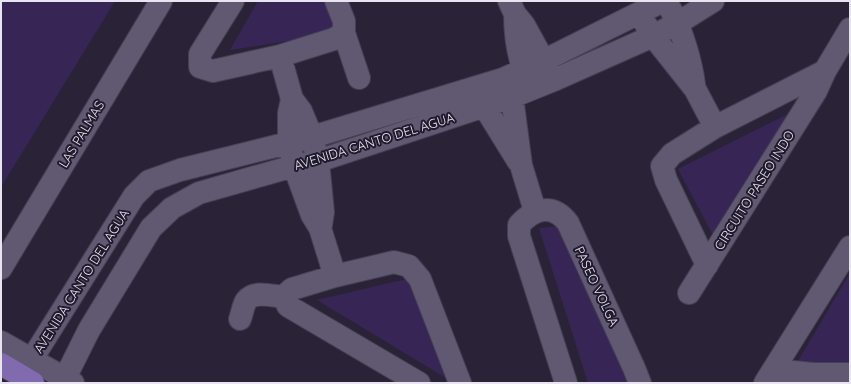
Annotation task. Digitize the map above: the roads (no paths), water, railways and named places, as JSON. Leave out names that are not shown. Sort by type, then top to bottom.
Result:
[{"type":"main road","points":[[1,364],[34,383]]},
{"type":"street","name":"LAS PALMAS","points":[[1,268],[161,1]]},
{"type":"street","points":[[233,1],[200,54],[200,67],[213,71],[280,56],[334,39],[344,33]]},
{"type":"street","points":[[336,1],[344,21],[344,33],[359,78]]},
{"type":"street","points":[[665,1],[678,23],[693,74],[695,89]]},
{"type":"street","name":"AVENIDA CANTO DEL AGUA","points":[[32,359],[134,196],[149,181],[180,170],[480,97],[512,97],[545,60],[665,1]]},
{"type":"street","name":"AVENIDA CANTO DEL AGUA","points":[[69,380],[89,330],[151,228],[172,208],[199,193],[294,166],[318,161],[480,97],[503,79],[554,80],[653,36],[678,23],[713,1]]},
{"type":"street","points":[[512,8],[545,60],[554,80]]},
{"type":"street","points":[[512,8],[516,35],[527,79]]},
{"type":"street","points":[[640,13],[653,36],[695,89],[715,127]]},
{"type":"street","points":[[826,71],[850,29]]},
{"type":"street","points":[[280,56],[292,99],[300,111],[312,137],[318,161],[323,212],[320,228]]},
{"type":"street","name":"CIRCUITO PASEO INDO","points":[[707,265],[666,180],[662,166],[672,154],[715,127],[826,71]]},
{"type":"street","name":"CIRCUITO PASEO INDO","points":[[707,265],[816,91],[826,71]]},
{"type":"street","points":[[480,97],[521,165]]},
{"type":"street","points":[[512,97],[521,165],[535,211],[519,225],[519,236],[566,383]]},
{"type":"street","points":[[292,99],[289,113],[289,143],[294,166],[312,214],[320,228],[335,276]]},
{"type":"street","name":"PASEO VOLGA","points":[[535,211],[554,211],[563,216],[568,223],[640,383]]},
{"type":"street","points":[[769,376],[848,254]]},
{"type":"street","points":[[240,319],[246,301],[252,295],[261,294],[283,297],[292,289],[335,276],[394,262],[409,266],[420,279],[460,383]]},
{"type":"street","points":[[689,293],[707,265]]},
{"type":"street","points":[[283,297],[288,306],[419,383]]},
{"type":"street","points":[[1,342],[69,380]]},
{"type":"street","points":[[769,376],[850,374]]}]
